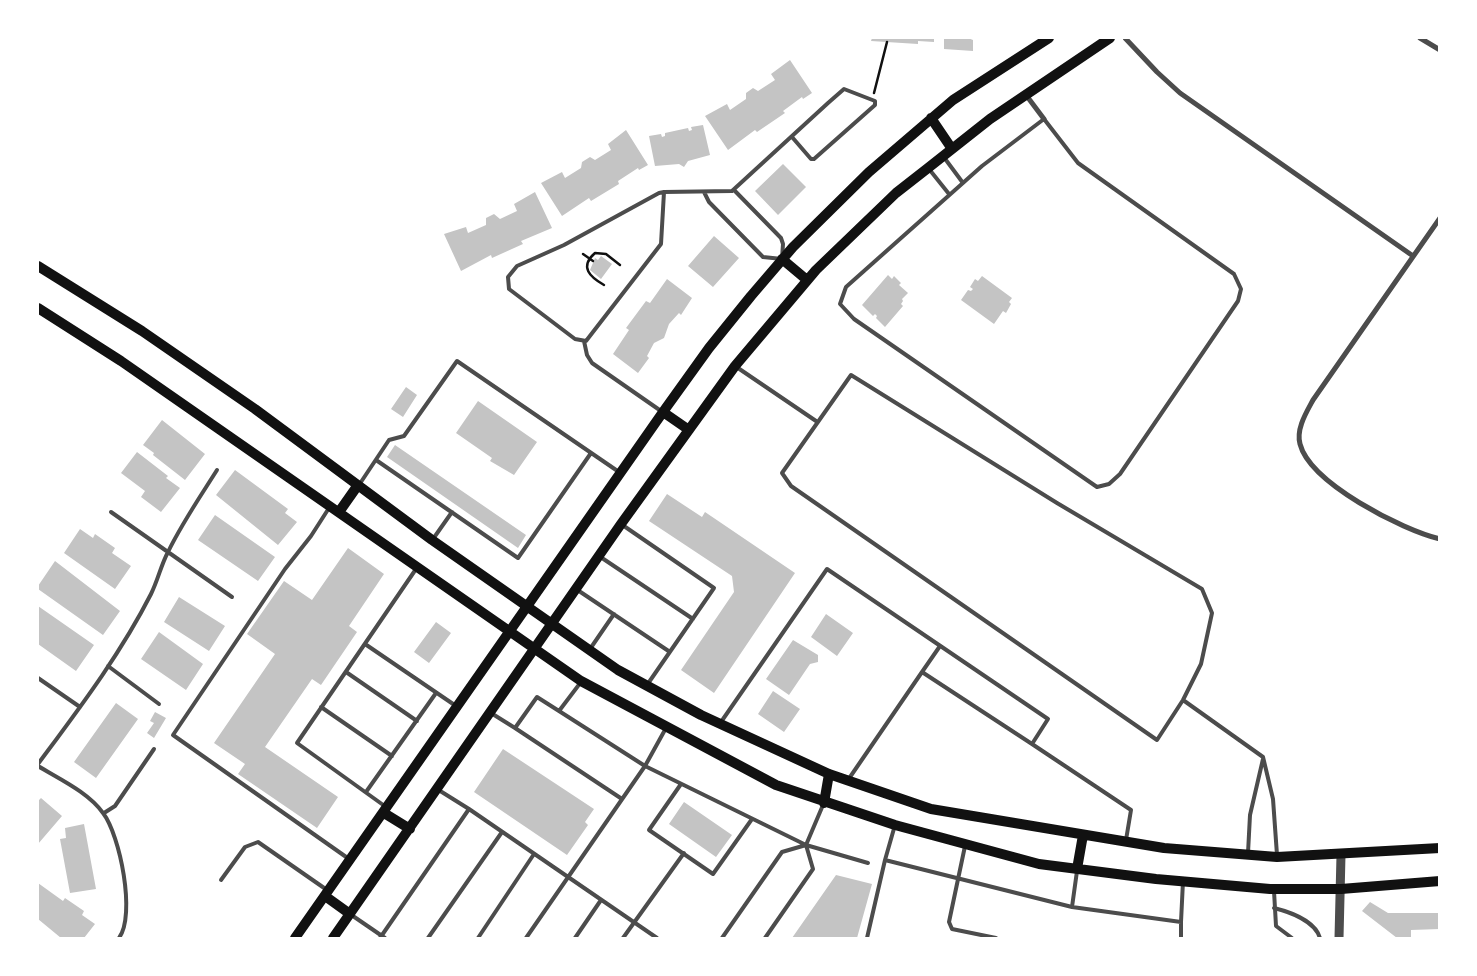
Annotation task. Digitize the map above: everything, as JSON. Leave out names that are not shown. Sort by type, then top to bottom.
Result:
[{"type":"main road","points":[[295,938],[708,348],[782,259],[869,172],[931,118],[1001,66],[1049,38]]},
{"type":"main road","points":[[334,938],[621,524],[735,366],[807,280],[896,193],[952,148],[990,119],[1110,38]]},
{"type":"main road","points":[[931,118],[952,148]]},
{"type":"main road","points":[[782,259],[807,280]]},
{"type":"main road","points":[[38,266],[142,331],[255,408],[432,540],[589,651],[647,686],[719,724],[829,774],[931,809],[1125,842],[1248,856],[1277,857],[1341,855],[1440,848]]},
{"type":"main road","points":[[38,308],[121,361],[581,681],[776,785],[895,826],[1039,864],[1182,882],[1274,889],[1341,889],[1440,880]]},
{"type":"main road","points":[[663,412],[689,430]]},
{"type":"main road","points":[[335,509],[358,486]]},
{"type":"main road","points":[[824,803],[829,774]]},
{"type":"main road","points":[[386,810],[410,829]]},
{"type":"main road","points":[[1077,869],[1083,835]]},
{"type":"main road","points":[[327,894],[350,914]]},
{"type":"street","points":[[1125,38],[1180,93],[1413,256]]},
{"type":"street","points":[[1420,38],[1440,50]]},
{"type":"street","points":[[1026,95],[1044,119]]},
{"type":"street","points":[[1440,218],[1313,400],[1301,423],[1299,442],[1314,469],[1327,479],[1385,517],[1414,531],[1440,539]]},
{"type":"street","points":[[1340,938],[1341,855]]},
{"type":"lane","points":[[664,192],[661,244],[590,337],[584,341],[574,339],[514,295],[508,285],[509,274],[517,266],[664,192],[734,190],[844,89],[876,102],[875,105],[814,159],[811,159],[792,137]]},
{"type":"lane","points":[[1044,119],[1078,163],[1234,274],[1241,289],[1238,301],[1120,474],[1109,484],[1097,487],[854,319],[840,304],[846,287],[963,182],[1044,119]]},
{"type":"lane","points":[[943,156],[963,182]]},
{"type":"lane","points":[[928,168],[949,194]]},
{"type":"lane","points":[[704,192],[709,202],[763,257],[782,259],[783,244],[781,238],[734,190]]},
{"type":"lane","points":[[584,341],[587,355],[592,362],[663,412]]},
{"type":"lane","points":[[358,486],[389,440],[404,436],[457,361],[620,474]]},
{"type":"lane","points":[[735,366],[816,421]]},
{"type":"lane","points":[[851,375],[1057,503],[1202,588],[1212,612],[1202,664],[1183,700],[1157,740],[791,486],[782,473],[816,421],[851,375]]},
{"type":"lane","points":[[376,460],[518,558],[591,453]]},
{"type":"lane","points":[[119,938],[128,913],[126,885],[114,836],[104,813],[82,794],[38,765],[108,666],[151,593],[167,553],[184,522],[216,470]]},
{"type":"lane","points":[[335,509],[285,569],[173,735],[351,860]]},
{"type":"lane","points":[[111,512],[232,598]]},
{"type":"lane","points":[[432,540],[452,512]]},
{"type":"lane","points":[[621,524],[714,588],[647,686]]},
{"type":"lane","points":[[599,556],[693,619]]},
{"type":"lane","points":[[386,810],[366,792],[297,742],[418,567]]},
{"type":"lane","points":[[719,724],[827,569],[1048,719],[1032,744]]},
{"type":"lane","points":[[576,589],[670,652]]},
{"type":"lane","points":[[589,651],[614,614]]},
{"type":"lane","points":[[365,644],[457,707]]},
{"type":"lane","points":[[848,780],[940,646]]},
{"type":"lane","points":[[108,666],[159,704]]},
{"type":"lane","points":[[346,672],[417,721]]},
{"type":"lane","points":[[922,672],[1131,810],[1125,842]]},
{"type":"lane","points":[[38,678],[80,707]]},
{"type":"lane","points":[[559,711],[581,681]]},
{"type":"lane","points":[[366,792],[436,693]]},
{"type":"lane","points":[[514,728],[537,697],[645,766],[806,845],[868,863]]},
{"type":"lane","points":[[1183,700],[1263,757],[1273,799],[1277,857]]},
{"type":"lane","points":[[321,707],[392,756]]},
{"type":"lane","points":[[490,712],[622,799]]},
{"type":"lane","points":[[526,938],[645,766],[666,728]]},
{"type":"lane","points":[[104,813],[115,806],[154,749]]},
{"type":"lane","points":[[1248,856],[1250,815],[1263,757]]},
{"type":"lane","points":[[681,784],[649,830],[713,874],[752,819]]},
{"type":"lane","points":[[437,789],[657,938]]},
{"type":"lane","points":[[765,938],[813,869],[806,845],[824,803]]},
{"type":"lane","points":[[350,914],[382,938],[469,809]]},
{"type":"lane","points":[[868,938],[885,860],[895,826]]},
{"type":"lane","points":[[428,938],[502,832]]},
{"type":"lane","points":[[221,880],[245,847],[258,842],[327,894]]},
{"type":"lane","points":[[965,844],[949,922],[952,929],[996,938]]},
{"type":"lane","points":[[722,938],[782,852],[806,845]]},
{"type":"lane","points":[[478,938],[534,854]]},
{"type":"lane","points":[[623,938],[684,854]]},
{"type":"lane","points":[[885,860],[1072,907],[1181,922]]},
{"type":"lane","points":[[1072,907],[1077,869]]},
{"type":"lane","points":[[1181,938],[1182,882]]},
{"type":"lane","points":[[1274,889],[1276,926],[1292,938]]},
{"type":"lane","points":[[574,938],[601,900]]},
{"type":"lane","points":[[1274,908],[1292,912],[1318,932],[1320,938]]},
{"type":"path","points":[[873,94],[887,42]]},
{"type":"path","points":[[604,286],[588,274],[586,266],[589,259],[595,253],[603,253],[620,265]]},
{"type":"path","points":[[583,254],[593,261]]},
{"type":"building","points":[[872,38],[934,38],[934,42],[918,41],[918,44],[871,41]]},
{"type":"building","points":[[968,38],[973,40],[973,51],[944,49],[944,39]]},
{"type":"building","points":[[790,60],[812,93],[803,99],[802,97],[783,111],[785,113],[757,132],[755,130],[728,150],[705,116],[727,104],[730,110],[746,99],[746,93],[753,88],[758,91],[775,80],[771,74]]},
{"type":"building","points":[[703,125],[710,155],[688,161],[684,167],[679,164],[655,166],[649,136],[661,134],[662,137],[665,136],[665,133],[688,128],[689,131],[692,130],[691,127]]},
{"type":"building","points":[[626,130],[648,165],[639,170],[638,168],[618,181],[619,184],[591,201],[589,198],[562,216],[541,183],[562,172],[565,178],[581,168],[582,162],[590,157],[595,160],[611,150],[608,144]]},
{"type":"building","points":[[783,164],[806,187],[778,215],[755,191]]},
{"type":"building","points":[[535,192],[552,228],[521,241],[523,244],[492,258],[491,255],[461,271],[444,234],[466,227],[468,233],[486,225],[486,218],[494,214],[500,219],[517,211],[514,204]]},
{"type":"building","points":[[714,236],[739,258],[713,287],[688,266]]},
{"type":"building","points":[[601,256],[612,264],[601,279],[590,270],[595,258],[598,260]]},
{"type":"building","points":[[888,275],[892,279],[894,276],[901,283],[899,285],[908,293],[902,299],[901,304],[903,306],[885,327],[876,318],[875,314],[873,316],[862,305]]},
{"type":"building","points":[[982,276],[1012,298],[1006,313],[1003,311],[994,324],[961,300],[968,290],[971,291],[973,289],[970,287],[975,279],[978,281]]},
{"type":"building","points":[[667,279],[692,298],[681,315],[679,313],[669,324],[664,338],[654,343],[647,356],[649,358],[638,373],[613,354],[629,330],[626,328],[646,301],[650,303]]},
{"type":"building","points":[[406,387],[417,395],[403,417],[391,409]]},
{"type":"building","points":[[478,401],[537,442],[514,475],[490,461],[492,458],[456,433]]},
{"type":"building","points":[[162,420],[205,454],[185,480],[143,445]]},
{"type":"building","points":[[395,445],[526,535],[518,548],[387,457]]},
{"type":"building","points":[[137,452],[180,488],[161,512],[141,497],[145,491],[121,473]]},
{"type":"building","points":[[235,470],[288,509],[285,513],[297,522],[278,545],[216,495]]},
{"type":"building","points":[[667,494],[702,517],[705,512],[795,573],[714,693],[681,670],[734,592],[732,576],[649,521]]},
{"type":"building","points":[[215,515],[275,557],[258,581],[198,540]]},
{"type":"building","points":[[80,529],[93,538],[95,534],[115,548],[112,553],[131,566],[115,589],[64,553]]},
{"type":"building","points":[[348,548],[384,574],[349,626],[357,632],[321,685],[312,679],[265,747],[338,797],[317,828],[238,774],[245,764],[214,743],[275,654],[247,634],[284,581],[312,600]]},
{"type":"building","points":[[55,561],[120,611],[103,635],[38,589],[38,586]]},
{"type":"building","points":[[179,597],[225,626],[209,651],[164,622]]},
{"type":"building","points":[[38,606],[94,645],[76,671],[38,644]]},
{"type":"building","points":[[826,614],[853,633],[837,656],[811,637]]},
{"type":"building","points":[[436,622],[451,633],[429,663],[414,652]]},
{"type":"building","points":[[159,632],[203,664],[186,690],[141,659]]},
{"type":"building","points":[[793,640],[818,655],[818,662],[810,664],[789,695],[766,679]]},
{"type":"building","points":[[773,691],[800,709],[784,732],[758,714]]},
{"type":"building","points":[[116,703],[138,719],[96,778],[74,762]]},
{"type":"building","points":[[155,712],[166,718],[154,738],[147,733],[154,723],[150,721]]},
{"type":"building","points":[[503,749],[594,809],[585,822],[588,825],[567,855],[474,792]]},
{"type":"building","points":[[41,798],[62,816],[38,844],[38,801]]},
{"type":"building","points":[[684,802],[732,835],[716,857],[669,824]]},
{"type":"building","points":[[84,824],[96,889],[70,893],[60,839],[66,838],[65,828]]},
{"type":"building","points":[[836,875],[872,884],[857,938],[792,938]]},
{"type":"building","points":[[38,883],[63,901],[65,898],[84,911],[82,915],[95,924],[84,938],[61,938],[38,919]]},
{"type":"building","points":[[1370,902],[1388,913],[1440,913],[1440,929],[1411,930],[1411,938],[1397,938],[1362,911]]}]
